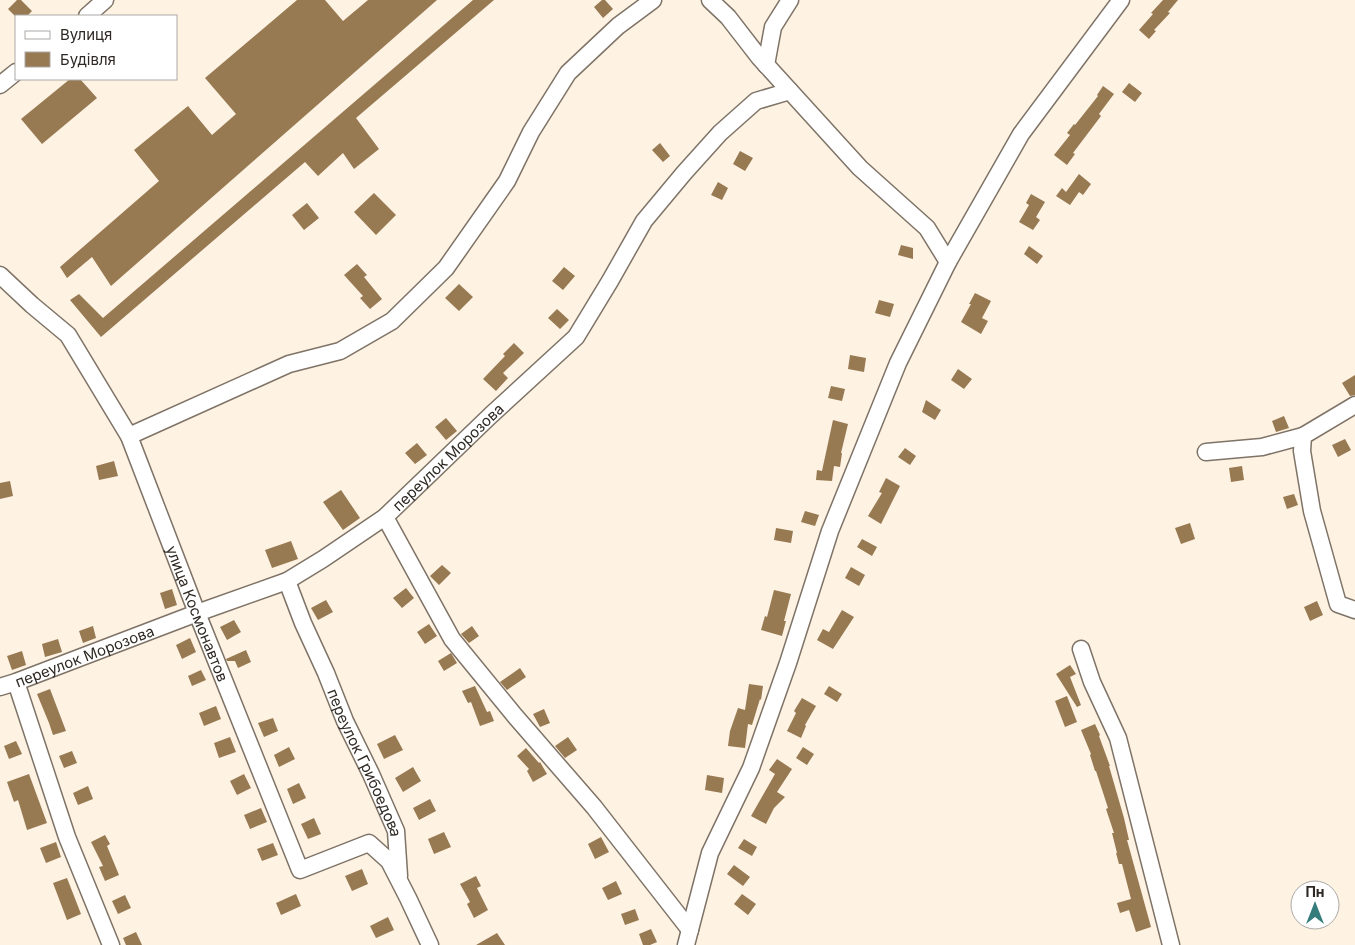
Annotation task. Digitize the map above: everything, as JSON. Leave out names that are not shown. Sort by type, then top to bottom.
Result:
[{"type":"street","points":[[88,15],[105,0]]},
{"type":"street","points":[[130,436],[289,364],[340,351],[392,321],[446,268],[507,181],[531,132],[568,74],[618,26],[653,0]]},
{"type":"street","points":[[710,0],[728,17],[766,65],[860,168],[927,228],[948,262]]},
{"type":"street","points":[[766,65],[773,27],[790,0]]},
{"type":"street","points":[[688,938],[710,853],[751,768],[788,663],[833,523],[898,363],[948,262],[1021,134],[1121,0]]},
{"type":"street","points":[[0,85],[15,73]]},
{"type":"street","name":"переулок Морозова","points":[[0,687],[197,613],[287,582],[385,517],[490,415],[576,337],[644,221],[720,133],[756,101],[790,91]]},
{"type":"street","name":"улица Космонавтов","points":[[0,276],[68,335],[130,436],[197,613],[300,870],[369,843],[389,861],[399,880]]},
{"type":"street","points":[[1206,452],[1262,447],[1304,436],[1355,406]]},
{"type":"street","points":[[1304,436],[1302,450],[1312,511],[1338,604],[1355,610]]},
{"type":"street","points":[[385,517],[452,639],[515,716],[594,807],[688,938]]},
{"type":"street","name":"переулок Грибоедова","points":[[287,582],[345,721],[396,831],[399,880],[430,945]]},
{"type":"street","points":[[1081,649],[1092,682],[1118,738],[1171,945]]},
{"type":"street","points":[[16,682],[67,837],[111,945]]},
{"type":"building","points":[[17,0],[21,0],[32,11],[28,15],[15,16],[8,9]]},
{"type":"building","points":[[297,0],[325,0],[343,21],[368,0],[437,0],[111,286],[92,257],[67,278],[60,267],[159,181],[134,150],[188,106],[212,135],[236,114],[205,78]]},
{"type":"building","points":[[473,0],[494,0],[356,118],[379,149],[354,169],[343,153],[318,176],[305,162],[101,337],[70,300],[79,294],[103,318]]},
{"type":"building","points":[[602,0],[605,0],[613,9],[603,18],[594,7]]},
{"type":"building","points":[[1163,0],[1178,0],[1149,39],[1139,30]]},
{"type":"building","points":[[69,80],[81,80],[97,98],[42,144],[21,119]]},
{"type":"building","points":[[1129,83],[1142,93],[1135,102],[1122,92]]},
{"type":"building","points":[[1103,86],[1114,94],[1099,114],[1101,116],[1073,153],[1075,154],[1067,165],[1054,155],[1070,135],[1067,133],[1098,96]]},
{"type":"building","points":[[660,143],[670,156],[663,162],[652,150]]},
{"type":"building","points":[[740,151],[753,158],[745,171],[733,164]]},
{"type":"building","points":[[1079,174],[1091,184],[1083,195],[1079,192],[1070,205],[1056,196],[1062,188],[1066,192]]},
{"type":"building","points":[[718,182],[728,188],[722,200],[711,195]]},
{"type":"building","points":[[374,193],[396,215],[376,235],[354,212]]},
{"type":"building","points":[[1031,194],[1045,202],[1036,217],[1040,220],[1033,230],[1019,222],[1029,205],[1026,203]]},
{"type":"building","points":[[307,203],[319,218],[304,230],[292,215]]},
{"type":"building","points":[[901,245],[913,248],[913,259],[898,255]]},
{"type":"building","points":[[1029,246],[1043,256],[1037,264],[1024,254]]},
{"type":"building","points":[[357,264],[367,275],[364,277],[382,299],[370,309],[360,298],[363,296],[344,275]]},
{"type":"building","points":[[564,267],[575,276],[563,290],[552,281]]},
{"type":"building","points":[[459,284],[473,297],[459,311],[445,298]]},
{"type":"building","points":[[975,293],[991,301],[982,318],[988,321],[981,334],[961,322]]},
{"type":"building","points":[[879,300],[894,304],[890,317],[875,313]]},
{"type":"building","points":[[557,309],[569,320],[560,329],[548,318]]},
{"type":"building","points":[[514,343],[524,353],[503,373],[508,378],[496,391],[483,379],[505,356],[503,354]]},
{"type":"building","points":[[850,355],[866,358],[864,372],[848,369]]},
{"type":"building","points":[[958,369],[972,379],[964,389],[951,380]]},
{"type":"building","points":[[1355,375],[1355,395],[1350,396],[1342,383]]},
{"type":"building","points":[[831,386],[845,389],[842,401],[828,398]]},
{"type":"building","points":[[926,400],[941,410],[935,420],[922,412]]},
{"type":"building","points":[[1284,416],[1289,428],[1276,432],[1272,421]]},
{"type":"building","points":[[446,418],[457,431],[446,440],[435,427]]},
{"type":"building","points":[[833,420],[848,424],[841,453],[840,467],[834,466],[832,481],[816,480],[817,470],[822,471]]},
{"type":"building","points":[[1345,439],[1351,450],[1338,457],[1332,445]]},
{"type":"building","points":[[417,443],[427,455],[415,464],[405,453]]},
{"type":"building","points":[[905,448],[916,456],[910,465],[898,457]]},
{"type":"building","points":[[114,461],[118,476],[99,480],[96,466]]},
{"type":"building","points":[[1242,466],[1244,480],[1231,482],[1229,468]]},
{"type":"building","points":[[886,478],[900,486],[881,524],[868,516],[882,493],[879,492]]},
{"type":"building","points":[[10,481],[13,496],[0,499],[0,483]]},
{"type":"building","points":[[341,490],[360,518],[343,530],[323,502]]},
{"type":"building","points":[[1294,494],[1298,505],[1287,509],[1283,497]]},
{"type":"building","points":[[805,511],[819,515],[815,526],[801,522]]},
{"type":"building","points":[[1190,523],[1195,539],[1181,544],[1175,528]]},
{"type":"building","points":[[776,528],[793,531],[791,543],[774,540]]},
{"type":"building","points":[[862,539],[877,547],[872,556],[857,547]]},
{"type":"building","points":[[291,541],[298,559],[272,568],[265,550]]},
{"type":"building","points":[[442,565],[451,573],[439,585],[430,576]]},
{"type":"building","points":[[851,567],[865,575],[859,586],[845,578]]},
{"type":"building","points":[[406,588],[414,598],[402,608],[393,598]]},
{"type":"building","points":[[172,589],[177,605],[165,609],[160,593]]},
{"type":"building","points":[[774,590],[791,594],[782,636],[761,630],[765,616],[767,617]]},
{"type":"building","points":[[326,600],[333,612],[318,620],[311,608]]},
{"type":"building","points":[[1317,601],[1323,615],[1310,621],[1304,607]]},
{"type":"building","points":[[842,610],[854,617],[833,649],[817,640],[823,629],[829,632]]},
{"type":"building","points":[[234,620],[241,632],[227,640],[220,627]]},
{"type":"building","points":[[429,624],[437,636],[425,644],[417,632]]},
{"type":"building","points":[[93,626],[96,638],[83,643],[79,631]]},
{"type":"building","points":[[472,626],[479,636],[469,643],[461,634]]},
{"type":"building","points":[[190,638],[196,652],[182,659],[176,645]]},
{"type":"building","points":[[58,639],[62,652],[45,657],[42,644]]},
{"type":"building","points":[[246,650],[251,662],[238,668],[235,661],[227,661],[226,659]]},
{"type":"building","points":[[22,651],[26,665],[12,670],[7,656]]},
{"type":"building","points":[[451,653],[457,663],[444,671],[438,661]]},
{"type":"building","points":[[1070,665],[1076,674],[1070,677],[1081,705],[1077,707],[1056,674]]},
{"type":"building","points":[[520,668],[526,677],[507,690],[500,682]]},
{"type":"building","points":[[201,670],[206,680],[192,686],[188,676]]},
{"type":"building","points":[[749,684],[763,686],[761,700],[752,725],[748,724],[745,748],[728,746],[730,731],[738,708],[745,710]]},
{"type":"building","points":[[475,686],[487,712],[490,711],[494,721],[480,726],[471,702],[468,703],[462,691]]},
{"type":"building","points":[[829,686],[842,694],[837,702],[824,694]]},
{"type":"building","points":[[50,689],[66,731],[53,735],[37,694]]},
{"type":"building","points":[[1067,696],[1077,722],[1065,727],[1055,701]]},
{"type":"building","points":[[802,698],[816,706],[805,725],[801,738],[787,731],[796,713],[794,711]]},
{"type":"building","points":[[216,706],[221,719],[204,726],[199,713]]},
{"type":"building","points":[[544,709],[550,723],[540,727],[533,714]]},
{"type":"building","points":[[273,718],[278,731],[264,737],[258,723]]},
{"type":"building","points":[[1095,724],[1110,766],[1124,818],[1129,840],[1127,840],[1151,927],[1136,932],[1129,910],[1120,913],[1117,903],[1131,899],[1122,864],[1119,864],[1116,853],[1112,833],[1114,833],[1106,809],[1108,808],[1091,754],[1081,730]]},
{"type":"building","points":[[395,735],[403,750],[384,759],[377,744]]},
{"type":"building","points":[[230,737],[236,752],[219,758],[214,743]]},
{"type":"building","points":[[568,737],[577,750],[565,758],[555,746]]},
{"type":"building","points":[[16,741],[22,754],[9,759],[4,746]]},
{"type":"building","points":[[289,747],[295,759],[279,767],[274,755]]},
{"type":"building","points":[[803,747],[814,754],[807,765],[796,758]]},
{"type":"building","points":[[526,748],[540,762],[547,774],[533,782],[527,771],[529,769],[517,756]]},
{"type":"building","points":[[72,751],[77,763],[64,768],[59,756]]},
{"type":"building","points":[[777,759],[792,769],[777,792],[785,797],[774,808],[766,824],[751,816],[775,774],[769,770]]},
{"type":"building","points":[[413,767],[421,781],[403,792],[395,778]]},
{"type":"building","points":[[29,774],[47,823],[27,830],[18,800],[14,802],[7,782]]},
{"type":"building","points":[[244,774],[251,788],[237,795],[230,781]]},
{"type":"building","points":[[707,775],[724,778],[722,793],[705,790]]},
{"type":"building","points":[[299,783],[306,798],[293,804],[287,789]]},
{"type":"building","points":[[88,786],[93,799],[78,805],[73,793]]},
{"type":"building","points":[[430,799],[436,811],[419,820],[413,808]]},
{"type":"building","points":[[261,808],[267,822],[250,829],[244,815]]},
{"type":"building","points":[[314,818],[321,834],[308,839],[301,824]]},
{"type":"building","points":[[444,832],[451,847],[434,854],[428,839]]},
{"type":"building","points":[[105,835],[110,844],[107,846],[119,875],[105,881],[99,867],[103,866],[91,842]]},
{"type":"building","points":[[601,837],[609,852],[595,859],[588,844]]},
{"type":"building","points":[[744,839],[757,847],[752,856],[738,848]]},
{"type":"building","points":[[56,842],[61,857],[46,863],[40,848]]},
{"type":"building","points":[[273,843],[278,855],[262,861],[257,849]]},
{"type":"building","points":[[734,865],[750,877],[743,886],[727,874]]},
{"type":"building","points":[[362,869],[368,884],[352,891],[345,876]]},
{"type":"building","points":[[476,876],[481,886],[477,888],[488,910],[474,918],[467,904],[470,902],[460,884]]},
{"type":"building","points":[[67,878],[81,914],[67,920],[53,883]]},
{"type":"building","points":[[616,881],[622,894],[608,900],[602,888]]},
{"type":"building","points":[[296,894],[301,906],[281,915],[276,903]]},
{"type":"building","points":[[742,894],[756,904],[748,915],[734,904]]},
{"type":"building","points":[[125,895],[131,908],[118,914],[112,901]]},
{"type":"building","points":[[635,909],[639,920],[625,925],[621,914]]},
{"type":"building","points":[[388,917],[394,930],[376,938],[370,926]]},
{"type":"building","points":[[651,929],[657,942],[643,945],[639,934]]},
{"type":"building","points":[[136,932],[142,945],[126,945],[123,938]]},
{"type":"building","points":[[497,933],[505,945],[476,945]]}]
